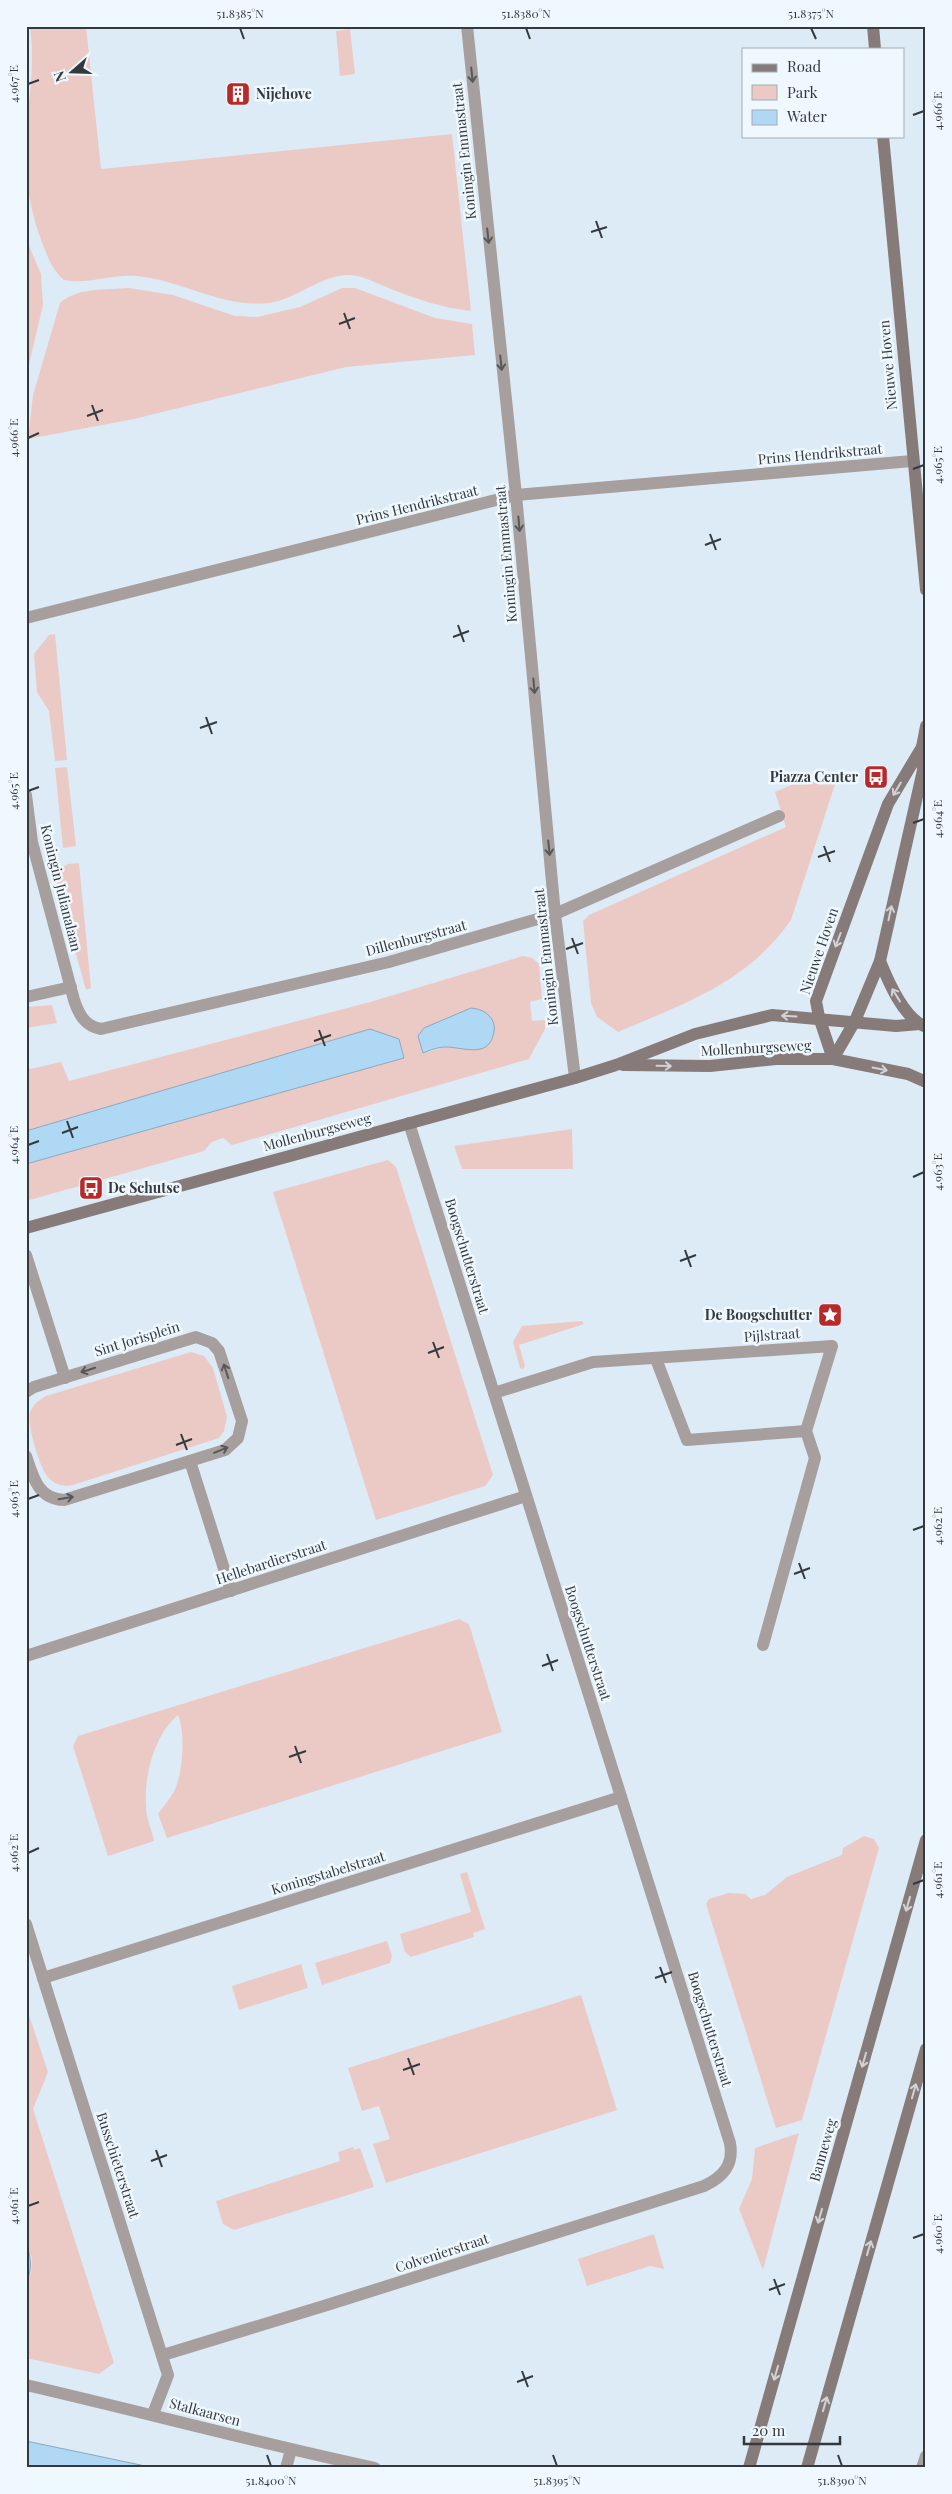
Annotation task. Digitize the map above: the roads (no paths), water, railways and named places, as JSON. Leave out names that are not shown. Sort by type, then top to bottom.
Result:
[{"type":"street","name":"Koningin Emmastraat","points":[[467,26],[516,495],[556,914],[575,1078]]},
{"type":"street","points":[[873,26],[875,48]]},
{"type":"street","name":"Nieuwe Hoven","points":[[883,138],[912,461],[926,590]]},
{"type":"street","name":"Prins Hendrikstraat","points":[[26,618],[516,495],[912,461]]},
{"type":"street","name":"Nieuwe Hoven","points":[[833,1060],[855,1021],[880,961],[923,770],[922,747],[926,726]]},
{"type":"street","name":"Nieuwe Hoven","points":[[833,1060],[819,1017],[816,1001],[888,804],[922,747]]},
{"type":"street","name":"Koningin Julianalaan","points":[[26,795],[32,842],[71,987]]},
{"type":"street","name":"Dillenburgstraat","points":[[71,987],[83,1020],[92,1028],[101,1030],[389,962],[556,914],[779,816]]},
{"type":"street","name":"Mollenburgseweg","points":[[880,961],[892,989],[901,1003],[923,1025]]},
{"type":"street","points":[[26,997],[71,987]]},
{"type":"street","name":"Mollenburgseweg","points":[[26,1228],[575,1078],[616,1065],[695,1034],[772,1015],[819,1017],[896,1026],[923,1025]]},
{"type":"street","name":"Mollenburgseweg","points":[[616,1065],[710,1066],[776,1059],[833,1060],[908,1074],[926,1082]]},
{"type":"street","name":"Boogschutterstraat","points":[[409,1123],[730,2143],[731,2155],[725,2171]]},
{"type":"street","points":[[26,1255],[65,1378]]},
{"type":"street","name":"Sint Jorisplein","points":[[26,1392],[188,1338],[202,1338],[212,1343],[222,1357],[241,1418],[238,1438],[228,1448],[64,1500],[52,1498],[40,1490],[26,1456]]},
{"type":"street","name":"Pijlstraat","points":[[494,1393],[593,1362],[832,1346],[806,1431]]},
{"type":"street","points":[[656,1358],[687,1440],[806,1431],[815,1458],[763,1645]]},
{"type":"street","points":[[190,1461],[231,1591]]},
{"type":"street","name":"Hellebardierstraat","points":[[26,1656],[526,1496]]},
{"type":"street","name":"Koningstabelstraat","points":[[43,1978],[622,1797]]},
{"type":"street","name":"Banneweg","points":[[749,2468],[926,1840]]},
{"type":"street","name":"Busschieterstraat","points":[[26,1924],[168,2374],[153,2414]]},
{"type":"street","points":[[807,2468],[926,2049]]},
{"type":"street","name":"Colvenierstraat","points":[[163,2355],[704,2186],[716,2181],[725,2171]]},
{"type":"street","name":"Stalkaarsen","points":[[26,2385],[153,2414],[291,2450],[375,2468]]},
{"type":"street","points":[[286,2468],[291,2450]]},
{"type":"street","points":[[922,2468],[926,2456]]},
{"type":"water","points":[[471,1008],[485,1012],[492,1020],[494,1031],[490,1043],[480,1049],[443,1047],[423,1053],[418,1036],[424,1028]]},
{"type":"water","points":[[370,1029],[399,1039],[404,1058],[26,1164],[26,1131]]},
{"type":"water","points":[[26,2243],[31,2264],[26,2285]]},
{"type":"water","points":[[26,2441],[155,2468],[26,2468]]},
{"type":"place","name":"Nijehove","points":[[238,94]]},
{"type":"place","name":"Piazza Center","points":[[876,777]]},
{"type":"place","name":"De Schutse","points":[[91,1188]]},
{"type":"place","name":"De Boogschutter","points":[[830,1315]]}]
